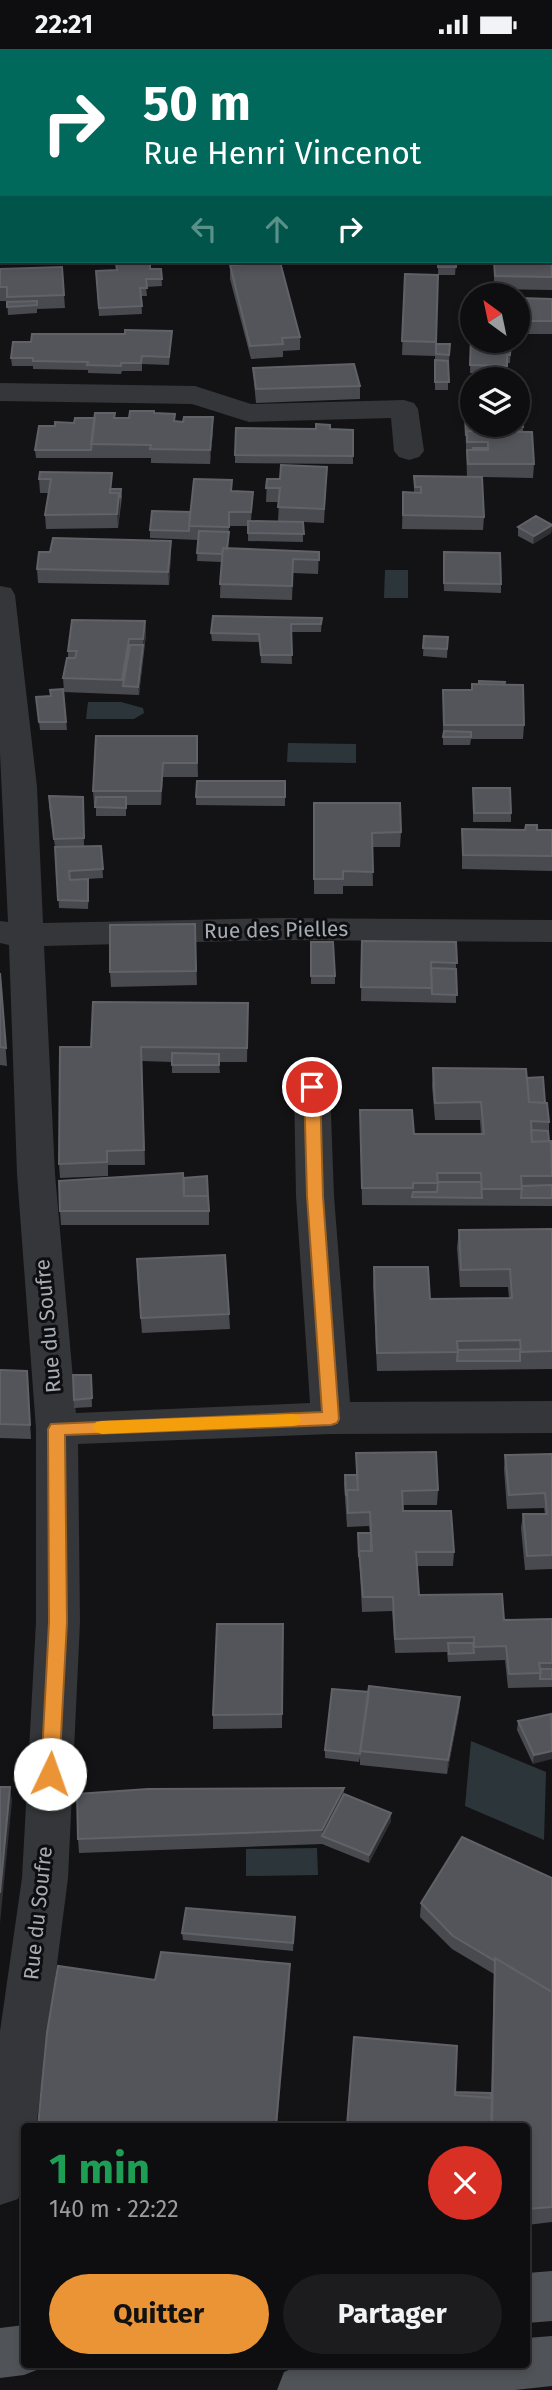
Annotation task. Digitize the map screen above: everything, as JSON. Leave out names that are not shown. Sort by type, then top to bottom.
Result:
[{"type":"main road","points":[[530,2298],[552,2295]]},
{"type":"main road","points":[[0,2353],[21,2350]]},
{"type":"main road","points":[[530,2364],[552,2361]]},
{"type":"main road","points":[[303,2390],[486,2368]]},
{"type":"street","points":[[0,392],[195,395],[249,413],[404,409],[409,451]]},
{"type":"street","name":"Rue du Soufre","points":[[0,595],[20,787],[12,934],[36,1174],[57,1429],[58,1622],[44,1878],[12,2119],[0,2182]]},
{"type":"street","name":"Rue des Pielles","points":[[12,934],[280,929],[552,931]]},
{"type":"street","points":[[312,1087],[315,1196],[331,1419]]},
{"type":"street","points":[[57,1429],[331,1419],[552,1417]]},
{"type":"shaded area","points":[[385,570],[408,570],[408,598],[384,598]]},
{"type":"shaded area","points":[[88,702],[121,702],[143,708],[144,713],[134,719],[86,719]]},
{"type":"shaded area","points":[[288,743],[356,744],[356,763],[287,762]]},
{"type":"shaded area","points":[[471,1741],[546,1772],[544,1840],[465,1806]]},
{"type":"shaded area","points":[[317,1848],[318,1875],[246,1876],[246,1849]]},
{"type":"building","points":[[116,263],[150,263],[150,269],[161,269],[162,279],[146,279],[147,288],[140,288],[142,306],[99,308],[96,271],[117,270]]},
{"type":"building","points":[[280,263],[300,337],[282,338],[283,344],[250,346],[230,265]]},
{"type":"building","points":[[438,263],[456,263],[456,267],[438,267]]},
{"type":"building","points":[[494,263],[552,263],[552,277],[495,276]]},
{"type":"building","points":[[62,267],[64,295],[7,297],[7,287],[0,287],[0,269]]},
{"type":"building","points":[[405,274],[438,275],[436,342],[402,341]]},
{"type":"building","points":[[530,298],[552,299],[552,321],[530,321]]},
{"type":"building","points":[[37,301],[37,305],[7,307],[7,302]]},
{"type":"building","points":[[125,330],[172,331],[169,357],[142,356],[141,363],[121,363],[121,366],[11,358],[13,342],[31,342],[32,334],[125,334]]},
{"type":"building","points":[[436,344],[450,344],[449,355],[436,354]]},
{"type":"building","points":[[470,353],[510,353],[507,355],[507,366],[470,365]]},
{"type":"building","points":[[435,360],[448,361],[449,382],[435,382]]},
{"type":"building","points":[[354,364],[360,386],[256,389],[253,368]]},
{"type":"building","points":[[130,411],[175,414],[174,421],[183,422],[184,417],[213,417],[210,450],[91,444],[95,413],[115,413],[114,418],[129,418]]},
{"type":"building","points":[[75,418],[95,418],[91,450],[35,450],[39,426],[55,426],[55,422],[74,423]]},
{"type":"building","points":[[316,424],[330,425],[330,429],[353,430],[353,456],[235,455],[236,428],[316,429]]},
{"type":"building","points":[[532,432],[534,464],[468,464],[467,450],[488,450],[488,442],[467,442],[467,437],[530,437]]},
{"type":"building","points":[[281,465],[327,467],[324,509],[278,507],[280,488],[266,488],[267,479],[280,479]]},
{"type":"building","points":[[40,472],[112,473],[110,493],[119,493],[117,514],[45,515],[51,479],[39,479]]},
{"type":"building","points":[[414,476],[482,477],[484,517],[403,515],[403,492],[421,493],[421,487],[415,487]]},
{"type":"building","points":[[194,479],[232,480],[231,491],[253,492],[251,512],[229,512],[229,527],[189,526]]},
{"type":"building","points":[[110,489],[121,489],[120,498],[119,493],[110,493]]},
{"type":"building","points":[[152,511],[190,512],[189,531],[150,530]]},
{"type":"building","points":[[536,516],[552,525],[534,536],[518,527]]},
{"type":"building","points":[[248,521],[303,522],[304,534],[248,533]]},
{"type":"building","points":[[199,531],[229,532],[227,549],[223,548],[222,554],[197,553]]},
{"type":"building","points":[[53,538],[171,541],[168,572],[37,569],[39,552],[50,552]]},
{"type":"building","points":[[223,548],[319,552],[319,560],[293,559],[292,586],[220,584]]},
{"type":"building","points":[[444,552],[500,553],[501,584],[444,583]]},
{"type":"building","points":[[213,616],[322,618],[321,624],[291,624],[292,655],[261,655],[259,634],[211,633]]},
{"type":"building","points":[[72,620],[145,621],[143,639],[129,639],[122,680],[63,678],[67,658],[75,658],[77,651],[68,651]]},
{"type":"building","points":[[424,636],[448,637],[447,649],[423,648]]},
{"type":"building","points":[[130,645],[143,645],[138,687],[123,686]]},
{"type":"building","points":[[479,681],[505,682],[504,685],[479,684]]},
{"type":"building","points":[[472,684],[523,685],[524,725],[444,725],[443,690],[472,690]]},
{"type":"building","points":[[63,689],[66,722],[39,722],[36,697],[51,696],[50,690]]},
{"type":"building","points":[[444,731],[471,732],[471,737],[443,737]]},
{"type":"building","points":[[96,736],[197,736],[197,763],[163,763],[161,791],[93,791]]},
{"type":"building","points":[[197,781],[285,781],[285,797],[196,797]]},
{"type":"building","points":[[473,788],[510,788],[511,813],[474,813]]},
{"type":"building","points":[[49,796],[83,797],[84,838],[54,839]]},
{"type":"building","points":[[96,797],[126,797],[126,808],[95,807]]},
{"type":"building","points":[[314,803],[400,803],[401,832],[372,833],[373,872],[343,871],[343,879],[314,879]]},
{"type":"building","points":[[526,825],[537,825],[537,830],[552,830],[552,856],[463,855],[462,829],[525,830]]},
{"type":"building","points":[[101,846],[103,869],[69,871],[70,880],[88,879],[88,901],[58,900],[55,847]]},
{"type":"building","points":[[195,924],[196,971],[110,972],[110,925]]},
{"type":"building","points":[[362,941],[456,942],[457,963],[431,962],[432,988],[361,987]]},
{"type":"building","points":[[311,942],[333,942],[335,976],[311,976]]},
{"type":"building","points":[[431,968],[456,969],[457,995],[432,994]]},
{"type":"building","points":[[0,973],[6,1048],[0,1047]]},
{"type":"building","points":[[93,1002],[248,1003],[247,1048],[141,1047],[144,1150],[107,1151],[107,1162],[59,1164],[60,1047],[91,1047]]},
{"type":"building","points":[[172,1053],[219,1054],[219,1065],[172,1065]]},
{"type":"building","points":[[433,1068],[526,1069],[529,1102],[547,1103],[549,1122],[531,1121],[532,1142],[551,1141],[552,1176],[521,1176],[522,1189],[482,1189],[481,1173],[437,1173],[438,1183],[413,1183],[413,1188],[362,1188],[360,1110],[412,1110],[414,1134],[484,1134],[481,1102],[435,1103]]},
{"type":"building","points":[[543,1077],[545,1103],[529,1102],[527,1078]]},
{"type":"building","points":[[531,1130],[548,1131],[549,1141],[532,1142]]},
{"type":"building","points":[[183,1173],[184,1196],[208,1196],[209,1211],[60,1211],[59,1181]]},
{"type":"building","points":[[207,1176],[208,1196],[184,1196],[184,1178]]},
{"type":"building","points":[[438,1182],[481,1182],[482,1198],[412,1197],[413,1192],[437,1192]]},
{"type":"building","points":[[552,1185],[552,1198],[521,1198],[522,1186]]},
{"type":"building","points":[[552,1229],[552,1351],[521,1352],[520,1340],[457,1341],[458,1352],[377,1353],[374,1267],[428,1267],[430,1299],[512,1298],[510,1269],[461,1270],[459,1230]]},
{"type":"building","points":[[225,1255],[229,1314],[141,1318],[137,1259]]},
{"type":"building","points":[[520,1349],[520,1361],[457,1361],[458,1350]]},
{"type":"building","points":[[0,1370],[27,1371],[30,1425],[0,1424]]},
{"type":"building","points":[[73,1375],[91,1375],[92,1398],[74,1400]]},
{"type":"building","points":[[436,1452],[438,1490],[402,1491],[403,1511],[451,1511],[454,1552],[416,1552],[419,1595],[502,1594],[504,1620],[552,1619],[552,1663],[539,1663],[541,1673],[509,1674],[506,1646],[474,1647],[474,1637],[395,1639],[393,1597],[363,1597],[359,1551],[372,1551],[370,1512],[348,1513],[347,1490],[358,1490],[356,1453]]},
{"type":"building","points":[[552,1454],[552,1555],[527,1556],[523,1514],[547,1514],[545,1493],[509,1495],[505,1455]]},
{"type":"building","points":[[345,1475],[357,1475],[358,1490],[347,1490],[346,1496]]},
{"type":"building","points":[[358,1533],[371,1533],[371,1551],[359,1551],[359,1557]]},
{"type":"building","points":[[217,1624],[283,1624],[282,1714],[213,1715]]},
{"type":"building","points":[[448,1643],[473,1643],[474,1653],[449,1654]]},
{"type":"building","points":[[540,1669],[552,1669],[552,1679],[540,1679]]},
{"type":"building","points":[[369,1686],[460,1697],[448,1760],[360,1751]]},
{"type":"building","points":[[332,1689],[369,1692],[360,1754],[325,1750]]},
{"type":"building","points":[[551,1714],[552,1751],[534,1755],[518,1721]]},
{"type":"building","points":[[0,1787],[10,1787],[0,1893]]},
{"type":"building","points":[[344,1788],[322,1830],[78,1839],[77,1794],[148,1789]]},
{"type":"building","points":[[344,1794],[391,1813],[369,1855],[322,1836]]},
{"type":"building","points":[[462,1837],[552,1878],[552,1992],[453,1936],[421,1903]]},
{"type":"building","points":[[186,1908],[295,1917],[293,1943],[182,1933]]},
{"type":"building","points":[[161,1952],[290,1964],[276,2123],[38,2123],[47,2033],[58,1966],[155,1980]]},
{"type":"building","points":[[495,1958],[552,1992],[552,2207],[530,2209],[530,2123],[492,2123]]},
{"type":"building","points":[[354,2037],[457,2046],[455,2095],[492,2098],[491,2123],[347,2123]]},
{"type":"building","points":[[455,2092],[491,2093],[491,2098],[455,2095]]},
{"type":"slow traffic","points":[[102,1427],[292,1420]]},
{"type":"route","points":[[50,1774],[58,1622],[57,1429],[331,1419],[315,1196],[312,1087]]}]
